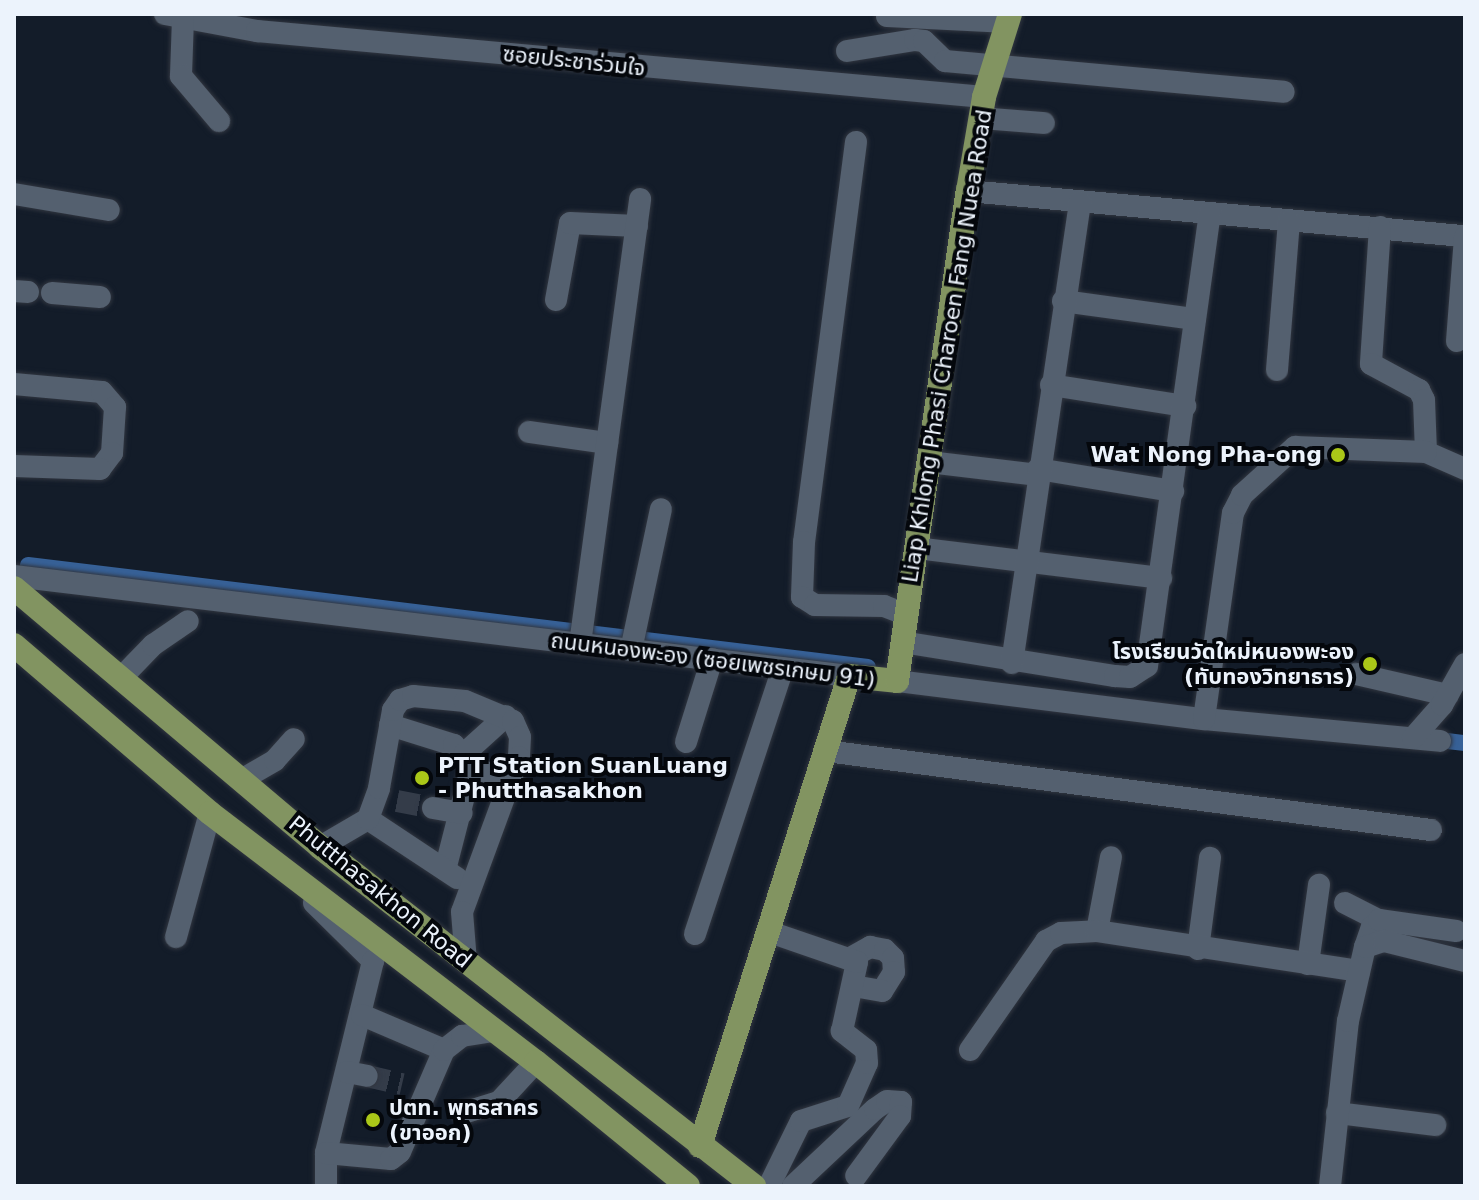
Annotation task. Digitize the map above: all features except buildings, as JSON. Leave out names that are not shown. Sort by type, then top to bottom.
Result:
[{"type":"main road","name":"Liap Khlong Phasi Charoen Fang Nuea Road","points":[[897,681],[982,107],[1009,18]]},
{"type":"main road","name":"Phutthasakhon Road","points":[[14,588],[320,847],[754,1186]]},
{"type":"main road","name":"Phutthasakhon Road","points":[[14,645],[210,813],[536,1062],[688,1186]]},
{"type":"main road","name":"ถนนหนองพะอง (ซอยเพชรเกษม 91)","points":[[849,676],[897,681]]},
{"type":"main road","points":[[700,1146],[849,676]]},
{"type":"street","points":[[174,16],[181,76],[219,121]]},
{"type":"street","name":"ซอยประชาร่วมใจ","points":[[174,16],[273,32],[982,107],[1044,123]]},
{"type":"street","points":[[887,16],[1009,18]]},
{"type":"street","points":[[847,51],[915,40],[924,41],[945,61],[1284,92]]},
{"type":"street","points":[[856,142],[804,542],[802,597],[815,605],[884,606],[907,615]]},
{"type":"street","points":[[968,191],[1465,237],[1457,341]]},
{"type":"street","points":[[14,194],[109,210]]},
{"type":"street","points":[[580,644],[640,199]]},
{"type":"street","points":[[1012,663],[1080,202]]},
{"type":"street","points":[[902,642],[1012,663],[1115,676],[1139,673],[1149,658],[1210,214]]},
{"type":"street","points":[[1277,370],[1289,221]]},
{"type":"street","points":[[556,300],[570,223],[637,226]]},
{"type":"street","points":[[1380,227],[1371,364],[1419,390],[1424,400],[1426,452]]},
{"type":"street","points":[[52,293],[100,297]]},
{"type":"street","points":[[1063,301],[1195,319]]},
{"type":"street","points":[[14,384],[102,392],[115,407],[112,453],[100,469],[14,466]]},
{"type":"street","points":[[1051,385],[1185,406]]},
{"type":"street","points":[[529,432],[607,443]]},
{"type":"street","points":[[1206,703],[1233,513],[1242,495],[1295,447],[1426,452],[1465,469]]},
{"type":"street","points":[[929,462],[1038,472],[1173,491]]},
{"type":"street","points":[[631,650],[661,509]]},
{"type":"street","points":[[916,548],[1025,564],[1161,578]]},
{"type":"street","name":"ถนนหนองพะอง (ซอยเพชรเกษม 91)","points":[[14,576],[849,676]]},
{"type":"street","points":[[122,677],[153,645],[188,621]]},
{"type":"street","points":[[686,742],[712,659]]},
{"type":"street","points":[[1413,738],[1454,693],[1465,664]]},
{"type":"street","points":[[695,934],[783,668]]},
{"type":"street","points":[[1356,674],[1454,693]]},
{"type":"street","name":"ถนนหนองพะอง (ซอยเพชรเกษม 91)","points":[[897,681],[1206,703],[1440,741]]},
{"type":"street","points":[[320,847],[381,806],[390,725],[400,700],[413,696],[465,701],[506,716],[520,737],[512,778],[462,912],[466,962]]},
{"type":"street","points":[[445,870],[462,813],[468,761],[506,716]]},
{"type":"street","points":[[390,725],[512,778]]},
{"type":"street","points":[[241,780],[275,760],[294,739]]},
{"type":"street","points":[[826,751],[1431,830]]},
{"type":"street","points":[[381,806],[445,870],[471,887]]},
{"type":"street","points":[[433,808],[462,813]]},
{"type":"street","points":[[176,937],[210,813]]},
{"type":"street","points":[[261,850],[373,961],[362,1015],[357,1074],[326,1153],[326,1186]]},
{"type":"street","points":[[1097,931],[1111,857]]},
{"type":"street","points":[[1198,949],[1210,858]]},
{"type":"street","points":[[1308,964],[1319,885]]},
{"type":"street","points":[[1345,903],[1379,920],[1456,931]]},
{"type":"street","points":[[1330,1186],[1337,1113],[1359,971],[1365,947],[1379,920]]},
{"type":"street","points":[[970,1050],[1046,941],[1061,933],[1097,931],[1198,949],[1359,971]]},
{"type":"street","points":[[770,932],[852,957],[870,947],[885,950],[893,958],[894,972],[882,991],[853,986]]},
{"type":"street","points":[[1365,947],[1384,941],[1465,961]]},
{"type":"street","points":[[769,1186],[801,1121],[848,1106],[857,1089],[866,1050],[842,1031],[858,969],[852,957]]},
{"type":"street","points":[[362,1015],[444,1050]]},
{"type":"street","points":[[326,1153],[391,1159],[400,1152],[444,1050],[462,1036],[494,1031]]},
{"type":"street","points":[[463,1113],[499,1102],[536,1062]]},
{"type":"street","points":[[402,1084],[425,1089]]},
{"type":"street","points":[[793,1186],[875,1109],[887,1101],[901,1102],[900,1116],[856,1176]]},
{"type":"street","points":[[1337,1113],[1435,1125]]},
{"type":"waterway","points":[[28,565],[868,667]]},
{"type":"waterway","points":[[1431,739],[1465,743]]},
{"type":"tunnel","points":[[397,801],[433,808]]},
{"type":"tunnel","points":[[367,1076],[402,1084]]},
{"type":"place","name":"Wat Nong Pha-ong","points":[[1338,455]]},
{"type":"place","name":"โรงเรียนวัดใหม่หนองพะอง (ทับทองวิทยาธาร)","points":[[1370,664]]},
{"type":"place","name":"PTT Station SuanLuang - Phutthasakhon","points":[[422,778]]},
{"type":"place","name":"ปตท. พุทธสาคร (ขาออก)","points":[[373,1120]]}]
